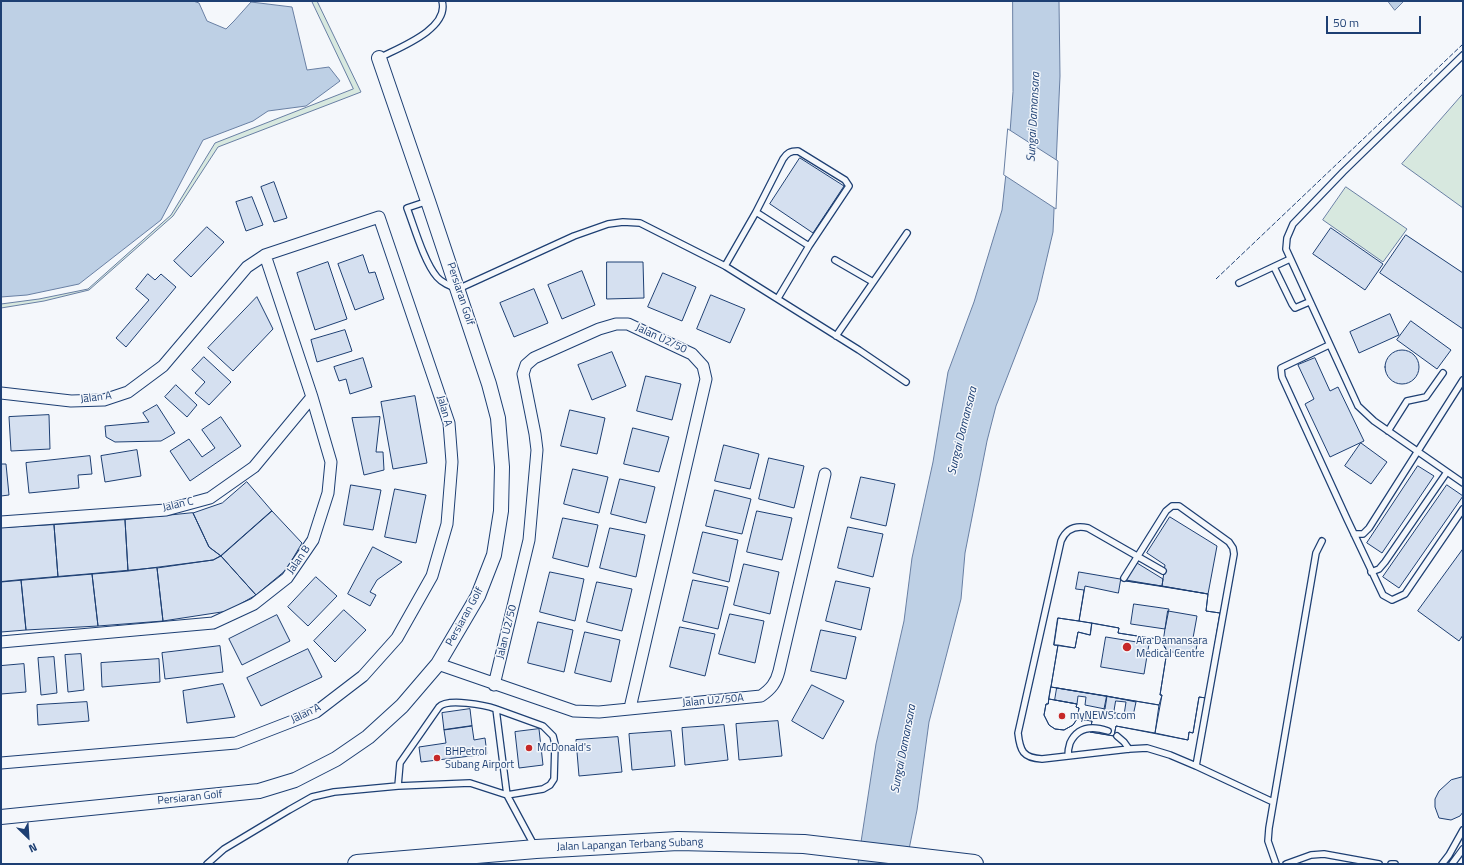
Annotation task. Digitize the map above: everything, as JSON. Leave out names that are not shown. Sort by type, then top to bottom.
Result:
[{"type":"main road","name":"Jalan Lapangan Terbang Subang","points":[[357,864],[536,849],[678,841],[804,844],[974,864]]},
{"type":"street","name":"Persiaran Golf","points":[[1,818],[251,792],[295,780],[336,759],[368,737],[402,706],[438,664],[478,596],[494,555],[501,511],[502,467],[498,418],[489,384],[458,289],[379,58]]},
{"type":"street","name":"Jalan A","points":[[1,393],[71,401],[104,400],[128,392],[163,366],[247,267],[265,255],[379,217],[449,423],[452,462],[447,524],[432,576],[397,638],[363,676],[316,712],[236,742],[1,763]]},
{"type":"street","name":"Jalan B","points":[[1,642],[213,624],[254,604],[287,578],[313,540],[328,493],[331,462],[312,397],[265,255]]},
{"type":"street","name":"Jalan U2/50","points":[[494,685],[530,540],[537,450],[523,374],[526,365],[534,358],[599,329],[616,324],[628,324],[692,354],[703,366],[706,379],[630,708]]},
{"type":"street","name":"Jalan C","points":[[1,522],[166,510],[210,498],[254,467],[312,397]]},
{"type":"street","name":"Jalan U2/50A","points":[[438,664],[494,685],[574,711],[598,712],[760,696],[769,690],[776,682],[824,474]]},
{"type":"lane","points":[[379,58],[424,34],[432,28],[441,14],[443,5],[442,1]]},
{"type":"lane","points":[[1463,55],[1343,172],[1293,224],[1287,238],[1286,249],[1358,406],[1374,421],[1463,483]]},
{"type":"lane","points":[[725,266],[756,212],[786,154],[791,151],[798,151],[845,180],[849,186],[809,246],[778,298]]},
{"type":"lane","points":[[428,201],[407,208],[429,266],[437,277],[445,283],[458,289],[574,236],[608,224],[624,222],[640,223],[725,266],[778,298],[906,382]]},
{"type":"lane","points":[[756,212],[809,246]]},
{"type":"lane","points":[[836,336],[907,233]]},
{"type":"lane","points":[[1239,284],[1290,259]]},
{"type":"lane","points":[[835,260],[873,282]]},
{"type":"lane","points":[[1274,267],[1295,308],[1309,302]]},
{"type":"lane","points":[[1329,345],[1281,368],[1282,377],[1371,572],[1383,595],[1392,600],[1405,594],[1463,509]]},
{"type":"lane","points":[[1388,431],[1407,401],[1426,397],[1443,373]]},
{"type":"lane","points":[[1354,534],[1363,534],[1369,528],[1463,380]]},
{"type":"lane","points":[[1371,572],[1379,569],[1385,562],[1447,472]]},
{"type":"lane","points":[[1124,578],[1166,511],[1172,506],[1179,506],[1229,542],[1233,548],[1234,554],[1196,766]]},
{"type":"lane","points":[[1163,571],[1088,528],[1074,527],[1068,530],[1064,535],[1061,541],[1018,733],[1019,743],[1023,752],[1031,759],[1042,759],[1147,748],[1170,755],[1196,766],[1272,802]]},
{"type":"lane","points":[[1276,864],[1268,841],[1272,802],[1316,553],[1322,541]]},
{"type":"lane","points":[[207,864],[224,849],[312,798],[334,792],[398,786],[470,783],[508,796],[543,789],[550,785],[554,779],[555,744],[553,736],[543,726],[483,705],[441,704],[400,763],[398,786]]},
{"type":"lane","points":[[496,709],[508,796],[536,849]]},
{"type":"lane","points":[[1068,756],[1070,742],[1084,729],[1094,728],[1108,731]]},
{"type":"lane","points":[[1117,736],[1129,749]]},
{"type":"lane","points":[[1442,864],[1449,855],[1463,830]]},
{"type":"lane","points":[[1452,864],[1463,850]]},
{"type":"lane","points":[[1286,864],[1311,855],[1324,854],[1379,864]]},
{"type":"shaded area","points":[[312,1],[317,1],[361,92],[218,147],[173,216],[89,290],[44,301],[1,308],[1,304],[39,299],[88,289],[171,215],[215,143],[353,89]]},
{"type":"shaded area","points":[[1463,94],[1463,208],[1402,164]]},
{"type":"shaded area","points":[[1346,187],[1407,229],[1383,262],[1323,220]]},
{"type":"water","points":[[1,1],[193,1],[199,3],[207,21],[226,29],[251,2],[292,7],[307,70],[329,67],[340,81],[306,106],[268,111],[253,121],[203,140],[161,220],[79,284],[27,295],[1,297]]},
{"type":"water","name":"Sungai Damansara","points":[[1013,1],[1059,1],[1060,76],[1053,232],[1037,300],[996,406],[987,441],[965,553],[961,599],[929,722],[917,810],[906,864],[858,864],[876,744],[904,621],[912,558],[933,462],[948,372],[974,302],[1002,210],[1013,92]]},
{"type":"water","points":[[1388,1],[1404,1],[1395,10]]},
{"type":"pier","points":[[1008,129],[1058,161],[1056,209],[1004,175]]},
{"type":"building","points":[[800,158],[844,186],[813,233],[770,204]]},
{"type":"building","points":[[274,182],[287,218],[274,222],[261,187]]},
{"type":"building","points":[[252,197],[263,225],[246,231],[236,202]]},
{"type":"building","points":[[207,227],[224,242],[191,277],[174,261]]},
{"type":"building","points":[[1331,228],[1383,264],[1365,290],[1313,254]]},
{"type":"building","points":[[1406,235],[1463,273],[1463,329],[1380,273]]},
{"type":"building","points":[[363,255],[369,273],[375,272],[384,299],[355,310],[338,264]]},
{"type":"building","points":[[328,262],[347,319],[315,330],[297,273]]},
{"type":"building","points":[[607,262],[643,262],[644,298],[607,299]]},
{"type":"building","points":[[582,271],[595,305],[562,319],[548,285]]},
{"type":"building","points":[[663,273],[696,287],[682,321],[648,307]]},
{"type":"building","points":[[148,274],[155,280],[161,274],[176,287],[126,347],[116,338],[149,300],[136,289]]},
{"type":"building","points":[[534,289],[548,323],[514,337],[500,303]]},
{"type":"building","points":[[711,295],[745,309],[730,343],[697,329]]},
{"type":"building","points":[[257,297],[273,329],[233,371],[208,348]]},
{"type":"building","points":[[1390,314],[1399,335],[1359,353],[1350,332]]},
{"type":"building","points":[[1411,321],[1451,350],[1437,369],[1397,340]]},
{"type":"building","points":[[345,330],[352,351],[317,362],[311,340]]},
{"type":"building","points":[[1405,350],[1414,355],[1418,360],[1418,374],[1414,379],[1409,383],[1399,384],[1395,383],[1386,374],[1385,364],[1386,360],[1395,351]]},
{"type":"building","points":[[612,352],[626,386],[592,400],[578,365]]},
{"type":"building","points":[[204,357],[231,382],[209,405],[195,393],[205,382],[192,370]]},
{"type":"building","points":[[363,358],[372,387],[350,394],[346,379],[339,381],[334,367]]},
{"type":"building","points":[[1315,358],[1330,391],[1338,387],[1364,441],[1330,457],[1305,404],[1314,399],[1298,365]]},
{"type":"building","points":[[646,376],[681,384],[672,420],[637,411]]},
{"type":"building","points":[[176,385],[197,405],[187,417],[165,397]]},
{"type":"building","points":[[415,396],[427,463],[393,469],[381,402]]},
{"type":"building","points":[[157,405],[175,433],[161,441],[115,442],[106,437],[105,426],[149,422],[143,413]]},
{"type":"building","points":[[570,410],[605,418],[597,454],[561,446]]},
{"type":"building","points":[[49,415],[50,449],[11,451],[9,417]]},
{"type":"building","points":[[221,417],[241,446],[190,481],[170,451],[189,439],[202,457],[215,448],[202,430]]},
{"type":"building","points":[[380,417],[376,452],[383,452],[384,470],[364,475],[352,418]]},
{"type":"building","points":[[633,428],[669,437],[659,472],[624,464]]},
{"type":"building","points":[[1361,443],[1387,462],[1371,484],[1345,466]]},
{"type":"building","points":[[724,445],[759,454],[750,489],[715,481]]},
{"type":"building","points":[[137,450],[141,476],[105,482],[101,456]]},
{"type":"building","points":[[90,456],[92,474],[78,475],[79,488],[29,493],[26,463]]},
{"type":"building","points":[[769,458],[804,466],[794,508],[759,499]]},
{"type":"building","points":[[1,464],[6,464],[9,495],[1,496]]},
{"type":"building","points":[[1418,466],[1434,476],[1382,553],[1367,543]]},
{"type":"building","points":[[573,469],[608,477],[599,513],[564,504]]},
{"type":"building","points":[[861,477],[895,484],[886,526],[851,518]]},
{"type":"building","points":[[620,479],[655,487],[646,523],[611,514]]},
{"type":"building","points":[[247,482],[272,511],[221,556],[209,547],[193,513],[222,503]]},
{"type":"building","points":[[351,485],[381,490],[373,530],[344,525]]},
{"type":"building","points":[[1447,485],[1463,496],[1399,588],[1383,577]]},
{"type":"building","points":[[395,489],[426,495],[416,543],[385,537]]},
{"type":"building","points":[[715,490],[751,499],[742,534],[706,526]]},
{"type":"building","points":[[272,511],[302,543],[286,570],[256,595],[221,556]]},
{"type":"building","points":[[757,511],[792,518],[782,560],[747,552]]},
{"type":"building","points":[[193,513],[209,547],[221,556],[213,560],[128,571],[125,520]]},
{"type":"building","points":[[1170,517],[1217,546],[1208,594],[1162,586],[1165,565],[1147,553]]},
{"type":"building","points":[[563,518],[598,525],[588,567],[553,558]]},
{"type":"building","points":[[125,520],[128,571],[58,577],[54,525]]},
{"type":"building","points":[[54,525],[58,577],[1,582],[1,528]]},
{"type":"building","points":[[848,527],[883,534],[873,577],[838,568]]},
{"type":"building","points":[[610,528],[645,535],[636,577],[600,568]]},
{"type":"building","points":[[703,532],[738,540],[729,582],[693,573]]},
{"type":"building","points":[[373,547],[402,562],[377,580],[370,592],[376,595],[370,606],[348,594]]},
{"type":"building","points":[[1463,549],[1463,635],[1459,641],[1418,611]]},
{"type":"building","points":[[221,556],[256,595],[228,611],[163,621],[157,568],[213,560]]},
{"type":"building","points":[[1137,563],[1163,579],[1162,586],[1125,581]]},
{"type":"building","points":[[744,564],[779,572],[770,614],[734,605]]},
{"type":"building","points":[[157,568],[163,621],[98,626],[92,574]]},
{"type":"building","points":[[550,572],[584,579],[575,621],[540,612]]},
{"type":"building","points":[[1079,572],[1208,594],[1206,611],[1220,613],[1206,698],[1199,697],[1193,733],[1189,732],[1188,740],[1116,726],[1114,736],[1090,732],[1092,721],[1077,719],[1073,725],[1064,730],[1055,729],[1049,725],[1044,715],[1046,704],[1048,704],[1058,645],[1054,645],[1058,618],[1079,621],[1084,590],[1076,589]]},
{"type":"building","points":[[92,574],[98,626],[26,630],[21,580]]},
{"type":"building","points":[[316,577],[337,596],[308,626],[288,607]]},
{"type":"building","points":[[21,580],[26,630],[1,632],[1,582]]},
{"type":"building","points":[[693,580],[728,587],[718,629],[683,621]]},
{"type":"building","points":[[1121,580],[1208,594],[1206,611],[1220,613],[1206,698],[1199,697],[1193,733],[1189,732],[1188,740],[1155,733],[1162,695],[1160,695],[1167,651],[1163,644],[1163,640],[1118,633],[1119,628],[1079,621],[1085,586],[1118,593]]},
{"type":"building","points":[[836,581],[870,588],[861,630],[826,621]]},
{"type":"building","points":[[597,582],[632,589],[622,631],[587,622]]},
{"type":"building","points":[[1134,604],[1169,609],[1165,629],[1131,624]]},
{"type":"building","points":[[344,610],[366,630],[335,662],[314,641]]},
{"type":"building","points":[[1168,611],[1197,616],[1193,638],[1198,639],[1195,656],[1167,651],[1163,644]]},
{"type":"building","points":[[730,614],[764,621],[755,663],[719,654]]},
{"type":"building","points":[[277,615],[290,641],[242,665],[229,639]]},
{"type":"building","points":[[1058,618],[1092,623],[1090,635],[1078,632],[1075,648],[1054,645]]},
{"type":"building","points":[[538,622],[573,630],[564,672],[528,663]]},
{"type":"building","points":[[1092,623],[1119,628],[1118,633],[1163,640],[1163,644],[1167,651],[1160,695],[1162,695],[1159,705],[1051,687],[1058,645],[1075,648],[1078,632],[1090,635]]},
{"type":"building","points":[[680,627],[715,634],[705,676],[670,667]]},
{"type":"building","points":[[821,630],[856,637],[846,679],[811,671]]},
{"type":"building","points":[[585,632],[620,640],[611,682],[575,673]]},
{"type":"building","points":[[1106,637],[1149,644],[1144,674],[1101,667]]},
{"type":"building","points":[[220,646],[223,672],[165,679],[162,653]]},
{"type":"building","points":[[308,649],[322,677],[261,706],[247,678]]},
{"type":"building","points":[[81,654],[84,690],[68,692],[65,655]]},
{"type":"building","points":[[54,657],[57,693],[41,695],[38,658]]},
{"type":"building","points":[[159,659],[160,682],[102,687],[101,663]]},
{"type":"building","points":[[24,664],[26,692],[1,694],[1,666]]},
{"type":"building","points":[[223,684],[235,717],[187,723],[183,691]]},
{"type":"building","points":[[812,685],[844,701],[823,739],[792,721]]},
{"type":"building","points":[[1051,687],[1159,705],[1155,733],[1116,726],[1114,736],[1090,732],[1092,721],[1077,719],[1079,708],[1076,707],[1077,704],[1049,699]]},
{"type":"building","points":[[1057,688],[1107,696],[1105,709],[1085,705],[1086,697],[1078,696],[1077,704],[1055,700]]},
{"type":"building","points":[[1107,696],[1136,702],[1133,716],[1104,711]]},
{"type":"building","points":[[1049,699],[1077,704],[1076,707],[1079,708],[1077,719],[1073,725],[1064,730],[1055,729],[1049,725],[1044,715],[1046,704],[1048,704]]},
{"type":"building","points":[[1116,701],[1126,702],[1124,715],[1114,713]]},
{"type":"building","points":[[87,702],[89,721],[38,725],[37,705]]},
{"type":"building","points":[[470,709],[472,726],[444,730],[442,713]]},
{"type":"building","points":[[778,721],[782,756],[739,760],[736,724]]},
{"type":"building","points":[[724,725],[728,760],[685,765],[682,728]]},
{"type":"building","points":[[472,726],[474,740],[485,738],[487,754],[421,762],[419,747],[446,743],[444,730]]},
{"type":"building","name":"McDonald's","points":[[539,729],[543,765],[519,768],[515,732]]},
{"type":"building","points":[[671,731],[675,766],[632,770],[629,734]]},
{"type":"building","points":[[618,737],[622,772],[579,776],[576,740]]},
{"type":"building","points":[[1463,777],[1463,812],[1460,816],[1451,820],[1439,818],[1435,807],[1435,799],[1439,791],[1451,780]]},
{"type":"fence","points":[[1216,279],[1463,44]]},
{"type":"place","name":"Ara Damansara Medical Centre","points":[[1127,647]]},
{"type":"place","name":"myNEWS.com","points":[[1062,716]]},
{"type":"place","name":"McDonald's","points":[[529,748]]},
{"type":"place","name":"BHPetrol Subang Airport","points":[[437,758]]}]
